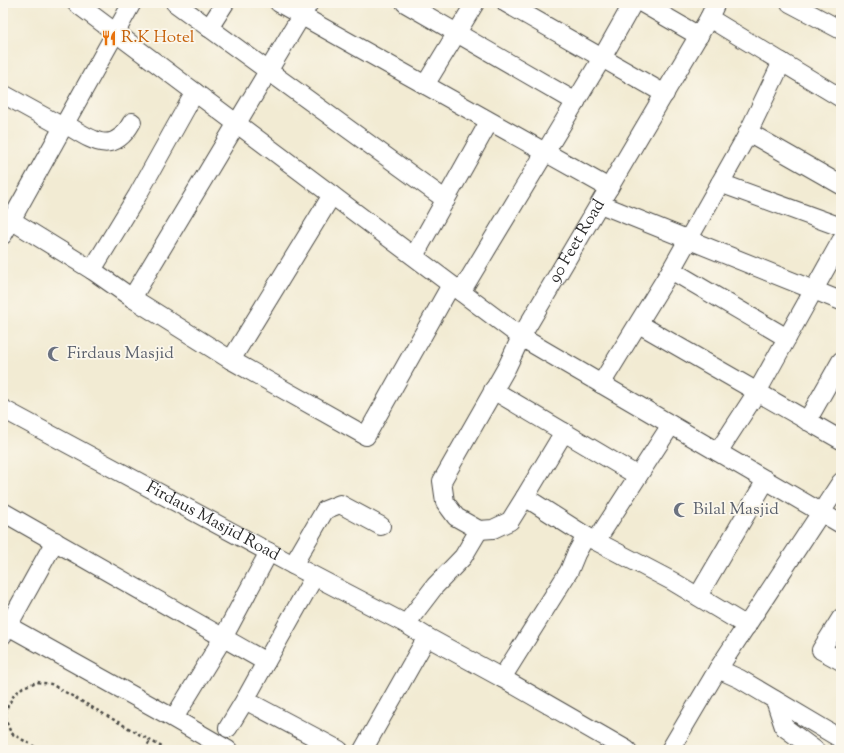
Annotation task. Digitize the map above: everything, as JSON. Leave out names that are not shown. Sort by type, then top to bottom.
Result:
[{"type":"street","points":[[76,3],[521,337],[841,524]]},
{"type":"street","points":[[132,3],[7,227],[92,270],[132,298],[231,360],[366,436],[456,288],[576,102],[633,3]]},
{"type":"street","points":[[175,3],[446,200]]},
{"type":"street","points":[[209,28],[225,3]]},
{"type":"street","points":[[279,3],[306,9],[425,86],[609,188]]},
{"type":"street","points":[[405,3],[576,102]]},
{"type":"street","points":[[425,86],[475,3]]},
{"type":"street","points":[[506,3],[665,94]]},
{"type":"street","points":[[642,3],[699,36]]},
{"type":"street","points":[[790,3],[841,30]]},
{"type":"street","points":[[132,298],[306,9]]},
{"type":"street","points":[[713,11],[782,62],[841,98]]},
{"type":"street","name":"90 Feet Road","points":[[479,530],[456,517],[445,502],[442,481],[507,367],[521,337],[713,11]]},
{"type":"street","points":[[601,384],[671,270],[720,183],[748,132],[782,62]]},
{"type":"street","points":[[92,270],[137,196],[195,92]]},
{"type":"street","points":[[3,94],[64,126],[102,143],[120,139],[126,133],[132,122]]},
{"type":"street","points":[[414,256],[489,122]]},
{"type":"street","points":[[748,132],[841,185]]},
{"type":"street","points":[[720,183],[841,227]]},
{"type":"street","points":[[231,360],[332,195]]},
{"type":"street","points":[[600,204],[841,301]]},
{"type":"street","points":[[718,452],[757,392],[841,241]]},
{"type":"street","points":[[671,270],[787,338]]},
{"type":"street","points":[[639,324],[841,440]]},
{"type":"street","points":[[807,421],[841,361]]},
{"type":"street","points":[[493,390],[638,476]]},
{"type":"street","points":[[3,409],[314,577],[406,624],[627,750]]},
{"type":"street","name":"Firdaus Masjid Road","points":[[3,409],[425,636]]},
{"type":"street","points":[[502,678],[569,572],[576,554],[591,538],[638,476],[671,424]]},
{"type":"street","points":[[406,624],[435,586],[463,557],[479,530],[493,529],[510,521],[564,432]]},
{"type":"street","points":[[698,596],[766,480]]},
{"type":"street","points":[[670,750],[718,669],[841,482]]},
{"type":"street","points":[[524,497],[591,538],[698,596],[747,626]]},
{"type":"street","points":[[293,565],[325,510],[340,504],[380,526]]},
{"type":"street","points":[[3,512],[266,662]]},
{"type":"street","points":[[55,541],[5,631],[174,718],[228,750]]},
{"type":"street","points":[[174,718],[223,638],[269,552]]},
{"type":"street","points":[[228,728],[314,577]]},
{"type":"street","points":[[841,618],[821,650],[841,661]]},
{"type":"street","points":[[363,750],[425,636]]},
{"type":"street","points":[[718,669],[740,679],[841,739]]},
{"type":"street","points":[[245,700],[339,750]]},
{"type":"street","points":[[775,700],[784,727],[815,750]]},
{"type":"path","points":[[40,750],[11,733],[6,721],[6,709],[14,695],[24,687],[37,682],[51,684],[167,750]]},
{"type":"path","points":[[146,750],[150,741]]},
{"type":"place","name":"R.K Hotel","points":[[109,38]]},
{"type":"place","name":"Firdaus Masjid","points":[[55,354]]},
{"type":"place","name":"Bilal Masjid","points":[[681,510]]}]
